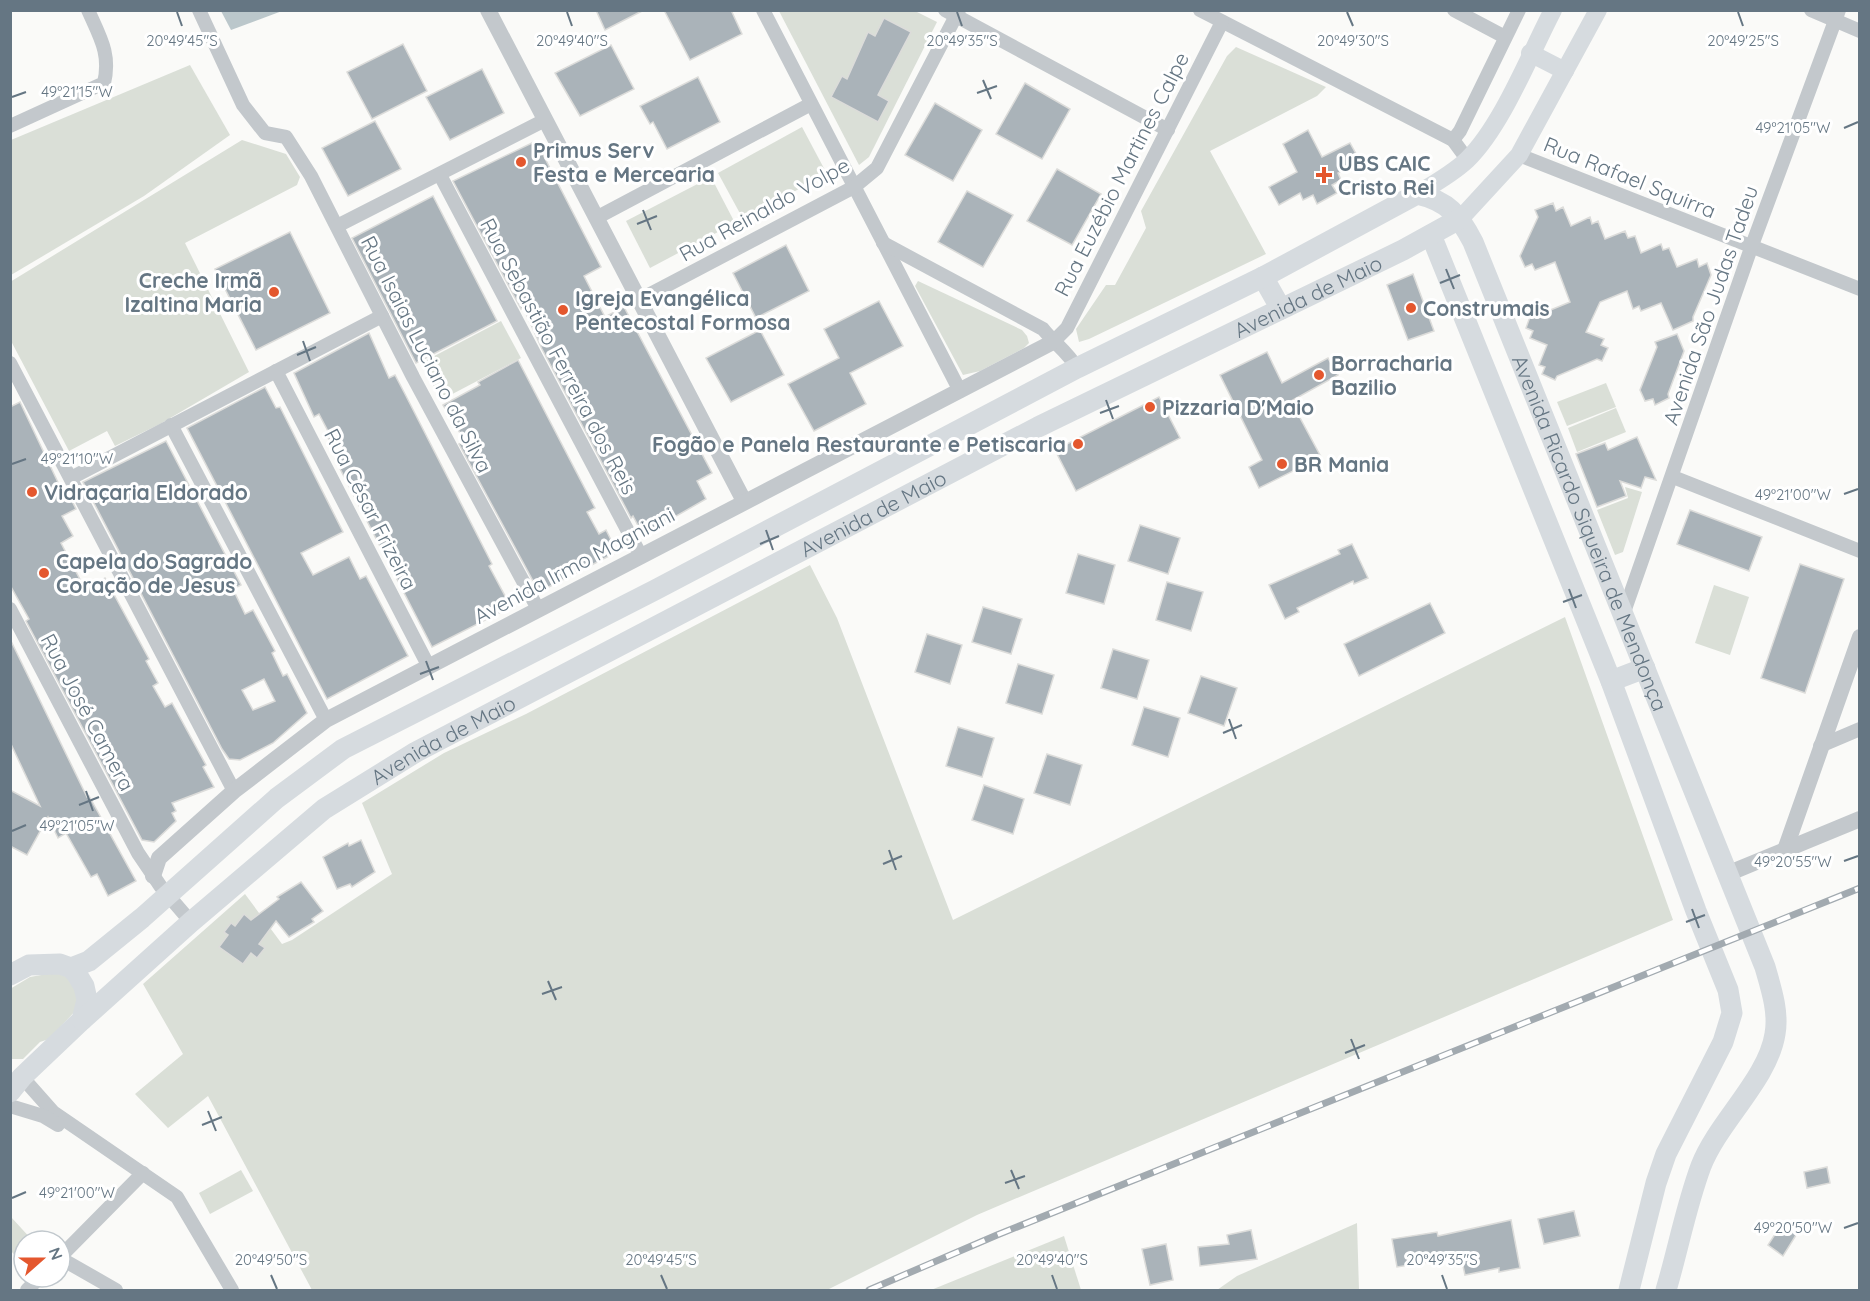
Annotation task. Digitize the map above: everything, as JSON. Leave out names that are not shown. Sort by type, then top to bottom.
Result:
[{"type":"main road","name":"Avenida de Maio","points":[[71,968],[89,961],[277,798],[343,749],[655,590],[1077,368],[1263,277],[1417,194],[1467,159],[1499,114],[1553,10]]},
{"type":"main road","name":"Avenida de Maio","points":[[20,1075],[191,922],[324,809],[416,752],[673,615],[1095,398],[1281,309],[1461,218],[1519,155],[1598,10]]},
{"type":"main road","points":[[1530,53],[1565,71]]},
{"type":"main road","name":"Avenida Ricardo Siqueira de Mendonça","points":[[1417,194],[1443,202],[1461,218],[1473,242],[1765,967],[1775,1004],[1775,1035],[1764,1066],[1740,1100],[1701,1166],[1666,1290]]},
{"type":"main road","name":"Avenida Ricardo Siqueira de Mendonça","points":[[1431,235],[1611,681],[1696,911],[1728,990],[1732,1013],[1723,1042],[1666,1154],[1629,1290]]},
{"type":"main road","points":[[1263,277],[1281,309]]},
{"type":"main road","points":[[1077,368],[1095,398]]},
{"type":"main road","points":[[655,590],[673,615]]},
{"type":"main road","points":[[1590,629],[1623,615]]},
{"type":"main road","points":[[1611,681],[1645,668]]},
{"type":"main road","points":[[11,974],[29,965],[45,963],[71,968],[85,991],[87,1000],[82,1020]]},
{"type":"street","points":[[10,126],[104,83],[108,65],[104,45],[88,10]]},
{"type":"street","name":"Rua Isaias Luciano da Silva","points":[[199,10],[243,105],[265,133],[286,137],[295,148],[538,609]]},
{"type":"street","points":[[488,10],[744,501]]},
{"type":"street","points":[[763,10],[960,391]]},
{"type":"street","points":[[1200,10],[1453,140],[1467,159]]},
{"type":"street","points":[[1454,10],[1505,38]]},
{"type":"street","points":[[1453,140],[1519,10]]},
{"type":"street","points":[[1811,10],[1837,16],[1860,31]]},
{"type":"street","points":[[953,12],[1168,130]]},
{"type":"street","name":"Rua Reinaldo Volpe","points":[[639,300],[854,188],[877,168],[953,12]]},
{"type":"street","name":"Avenida São Judas Tadeu","points":[[1623,615],[1751,248],[1837,16]]},
{"type":"street","name":"Rua Euzébio Martines Calpe","points":[[1053,342],[1066,328],[1222,21]]},
{"type":"street","points":[[596,218],[811,104]]},
{"type":"street","points":[[337,225],[545,120]]},
{"type":"street","name":"Rua Rafael Squirra","points":[[1519,155],[1860,289]]},
{"type":"street","name":"Rua Sebastião Ferreira dos Reis","points":[[440,175],[641,556]]},
{"type":"street","points":[[883,243],[1043,328],[1053,342],[1068,353],[1077,368]]},
{"type":"street","points":[[71,478],[382,315]]},
{"type":"street","name":"Avenida Irmo Magniani","points":[[153,876],[159,858],[234,791],[326,720],[1053,342]]},
{"type":"street","points":[[10,363],[234,791]]},
{"type":"street","name":"Rua César Frizeira","points":[[276,371],[429,667]]},
{"type":"street","points":[[171,425],[326,720]]},
{"type":"street","points":[[1673,477],[1860,552]]},
{"type":"street","name":"Rua José Camera","points":[[10,609],[138,853],[153,876],[191,922]]},
{"type":"street","points":[[1785,850],[1860,638]]},
{"type":"street","points":[[1820,746],[1860,729]]},
{"type":"street","points":[[1727,874],[1860,819]]},
{"type":"street","points":[[20,1075],[53,1112],[88,1139]]},
{"type":"street","points":[[10,1106],[43,1116],[88,1139],[177,1197],[232,1290]]},
{"type":"street","points":[[72,1246],[143,1173]]},
{"type":"street","points":[[72,1265],[116,1290]]},
{"type":"shaded area","points":[[221,11],[282,11],[231,30]]},
{"type":"shaded area","points":[[779,11],[915,11],[937,22],[869,157],[859,165]]},
{"type":"shaded area","points":[[1236,47],[1326,87],[1317,96],[1210,151],[1266,254],[1079,342],[1076,329],[1106,285],[1115,285],[1146,228],[1141,211],[1227,56]]},
{"type":"shaded area","points":[[190,65],[230,135],[144,196],[11,275],[11,140]]},
{"type":"shaded area","points":[[802,127],[827,174],[743,219],[718,173]]},
{"type":"shaded area","points":[[242,140],[286,154],[300,177],[297,185],[185,243],[249,372],[160,424],[115,446],[107,431],[69,451],[11,341],[10,282]]},
{"type":"shaded area","points":[[711,177],[735,223],[650,268],[626,221]]},
{"type":"shaded area","points":[[918,281],[1022,330],[1029,343],[1024,348],[980,371],[963,375],[915,286]]},
{"type":"shaded area","points":[[501,321],[521,358],[441,400],[421,363]]},
{"type":"shaded area","points":[[1606,383],[1616,407],[1567,426],[1557,402]]},
{"type":"shaded area","points":[[1616,408],[1626,432],[1577,452],[1568,428]]},
{"type":"shaded area","points":[[1625,487],[1642,492],[1623,552],[1615,555],[1597,510],[1628,498]]},
{"type":"shaded area","points":[[810,565],[837,618],[953,920],[1565,617],[1673,920],[977,1215],[827,1290],[312,1290],[208,1096],[168,1128],[135,1094],[183,1054],[143,984],[245,894],[282,944],[292,940],[392,874],[362,803],[444,753],[526,714]]},
{"type":"shaded area","points":[[1714,585],[1749,597],[1730,655],[1695,643]]},
{"type":"shaded area","points":[[58,972],[79,985],[78,1008],[49,1039],[40,1042],[23,1059],[11,1059],[10,989],[30,977]]},
{"type":"shaded area","points":[[241,1170],[253,1191],[210,1214],[199,1193]]},
{"type":"shaded area","points":[[11,1217],[22,1229],[12,1229],[11,1251]]},
{"type":"shaded area","points":[[1357,1223],[1359,1290],[1217,1290],[1237,1276]]},
{"type":"shaded area","points":[[1064,1236],[1081,1290],[931,1290]]},
{"type":"building","points":[[596,10],[644,10],[605,30]]},
{"type":"building","points":[[664,10],[731,10],[742,34],[690,60]]},
{"type":"building","points":[[884,18],[911,32],[878,95],[889,101],[878,122],[831,97],[842,76],[847,79],[868,32],[875,36]]},
{"type":"building","points":[[403,44],[427,91],[372,119],[347,72]]},
{"type":"building","points":[[611,45],[634,89],[580,116],[555,73]]},
{"type":"building","points":[[482,69],[504,113],[450,140],[426,97]]},
{"type":"building","points":[[698,77],[720,122],[667,149],[653,122],[650,124],[640,106]]},
{"type":"building","points":[[1025,83],[1070,109],[1042,159],[996,134]]},
{"type":"building","points":[[935,103],[982,130],[953,181],[905,155]]},
{"type":"building","points":[[375,121],[401,169],[348,196],[322,148]]},
{"type":"building","points":[[1308,130],[1322,157],[1350,143],[1360,161],[1338,173],[1341,180],[1332,185],[1337,193],[1317,204],[1313,195],[1303,200],[1300,193],[1279,205],[1269,187],[1297,172],[1283,144]]},
{"type":"building","points":[[536,141],[601,267],[584,276],[605,317],[624,307],[712,473],[697,481],[706,499],[643,535],[633,516],[631,518],[542,349],[523,307],[521,309],[453,181]]},
{"type":"building","points":[[1057,169],[1101,194],[1072,245],[1027,221]]},
{"type":"building","points":[[967,191],[1013,215],[983,267],[938,242]]},
{"type":"building","points":[[433,196],[497,321],[416,363],[352,238]]},
{"type":"building","points":[[1553,203],[1556,211],[1563,207],[1571,226],[1590,217],[1592,224],[1598,221],[1605,239],[1625,231],[1628,238],[1635,236],[1641,253],[1661,244],[1663,250],[1669,248],[1677,267],[1697,259],[1699,267],[1707,263],[1711,275],[1693,321],[1673,330],[1661,303],[1641,311],[1639,306],[1633,309],[1627,291],[1600,302],[1586,332],[1604,339],[1601,345],[1608,348],[1602,361],[1597,359],[1557,376],[1555,380],[1542,374],[1545,367],[1539,365],[1547,345],[1530,338],[1533,331],[1526,328],[1531,314],[1536,316],[1570,302],[1555,262],[1535,270],[1532,264],[1525,267],[1520,256],[1538,217],[1535,210]]},
{"type":"building","name":"Creche Irmã Izaltina Maria","points":[[290,232],[330,313],[256,350],[215,269]]},
{"type":"building","points":[[786,245],[809,291],[756,318],[733,273]]},
{"type":"building","name":"Construmais","points":[[1413,274],[1434,331],[1408,340],[1387,285]]},
{"type":"building","points":[[879,301],[903,346],[850,373],[866,404],[814,431],[788,384],[839,358],[824,329]]},
{"type":"building","points":[[760,330],[784,375],[731,402],[706,358]]},
{"type":"building","points":[[369,333],[389,378],[395,375],[406,396],[492,564],[489,566],[511,607],[432,647],[335,459],[338,457],[327,436],[330,435],[319,414],[314,417],[294,373]]},
{"type":"building","points":[[1677,334],[1684,351],[1668,394],[1669,398],[1655,405],[1653,399],[1645,401],[1640,390],[1657,347],[1655,342]]},
{"type":"building","points":[[1267,352],[1282,383],[1328,358],[1338,375],[1291,401],[1321,457],[1259,488],[1249,467],[1262,460],[1220,375]]},
{"type":"building","points":[[518,360],[595,508],[587,512],[599,534],[606,530],[617,552],[539,592],[459,444],[465,441],[443,405],[480,385],[478,382]]},
{"type":"building","points":[[265,387],[276,408],[280,407],[343,532],[301,553],[313,575],[349,557],[360,579],[366,576],[408,656],[327,699],[187,428]]},
{"type":"building","points":[[1159,397],[1180,438],[1076,491],[1055,450]]},
{"type":"building","points":[[20,402],[63,493],[67,491],[76,509],[62,516],[73,536],[61,543],[85,589],[105,578],[149,659],[146,661],[158,683],[153,686],[165,707],[172,703],[206,765],[203,767],[214,787],[172,803],[176,811],[172,813],[176,821],[154,842],[142,840],[26,621],[29,619],[10,585],[10,407]]},
{"type":"building","points":[[1637,437],[1656,480],[1645,477],[1641,488],[1620,481],[1626,496],[1597,507],[1576,454],[1605,443],[1608,450]]},
{"type":"building","points":[[166,441],[241,585],[233,589],[245,614],[253,610],[275,651],[272,653],[283,676],[287,674],[307,713],[273,743],[240,760],[229,759],[83,482]],"holes":[[[264,679],[275,701],[253,710],[242,690]]]},
{"type":"building","points":[[1690,510],[1762,537],[1749,571],[1677,544]]},
{"type":"building","points":[[1140,525],[1180,538],[1168,574],[1128,561]]},
{"type":"building","points":[[1352,544],[1368,578],[1354,584],[1353,581],[1297,608],[1299,612],[1285,619],[1269,585],[1340,554],[1338,550]]},
{"type":"building","points":[[1078,554],[1115,565],[1104,604],[1066,593]]},
{"type":"building","points":[[1800,564],[1844,579],[1805,693],[1761,678]]},
{"type":"building","points":[[1167,582],[1203,592],[1191,631],[1156,620]]},
{"type":"building","points":[[1430,603],[1445,633],[1359,676],[1344,644]]},
{"type":"building","points":[[983,607],[1022,619],[1011,654],[972,642]]},
{"type":"building","points":[[927,634],[962,645],[950,684],[915,672]]},
{"type":"building","points":[[10,639],[87,797],[89,796],[136,881],[108,896],[97,874],[91,877],[66,833],[58,838],[48,817],[27,855],[10,846],[10,790],[40,806],[10,742]]},
{"type":"building","points":[[1113,649],[1149,660],[1137,699],[1101,688]]},
{"type":"building","points":[[1018,664],[1054,675],[1042,714],[1006,703]]},
{"type":"building","points":[[1201,676],[1237,688],[1224,726],[1188,713]]},
{"type":"building","points":[[1144,707],[1180,718],[1168,757],[1132,745]]},
{"type":"building","points":[[958,727],[994,738],[982,777],[946,766]]},
{"type":"building","points":[[1047,754],[1082,765],[1070,805],[1034,793]]},
{"type":"building","points":[[984,785],[1024,799],[1013,834],[972,820]]},
{"type":"building","points":[[361,840],[375,872],[352,887],[350,884],[337,889],[323,857],[348,843],[349,846]]},
{"type":"building","points":[[301,882],[323,911],[312,919],[314,922],[289,937],[276,921],[259,944],[265,948],[257,958],[251,953],[243,964],[219,947],[228,935],[224,932],[231,923],[235,926],[244,914],[251,920],[279,899],[277,897]]},
{"type":"building","points":[[1827,1167],[1830,1183],[1807,1188],[1804,1172]]},
{"type":"building","points":[[1574,1211],[1580,1236],[1544,1244],[1538,1219]]},
{"type":"building","points":[[1511,1220],[1520,1268],[1499,1272],[1499,1268],[1465,1275],[1461,1257],[1397,1267],[1392,1239],[1437,1232],[1438,1236]]},
{"type":"building","points":[[1783,1222],[1798,1232],[1783,1256],[1768,1245]]},
{"type":"building","points":[[1251,1230],[1257,1259],[1200,1266],[1198,1247],[1229,1244],[1227,1235]]},
{"type":"building","points":[[1166,1244],[1173,1280],[1150,1285],[1142,1249]]},
{"type":"railway","points":[[869,1290],[997,1235],[1860,888]]},
{"type":"place","name":"Primus Serv Festa e Mercearia","points":[[521,162]]},
{"type":"place","name":"UBS CAIC Cristo Rei","points":[[1324,175]]},
{"type":"place","name":"Creche Irmã Izaltina Maria","points":[[274,292]]},
{"type":"place","name":"Construmais","points":[[1411,308]]},
{"type":"place","name":"Igreja Evangélica Pentecostal Formosa","points":[[563,310]]},
{"type":"place","name":"Borracharia Bazilio","points":[[1319,375]]},
{"type":"place","name":"Pizzaria D'Maio","points":[[1150,407]]},
{"type":"place","name":"Fogão e Panela Restaurante e Petiscaria","points":[[1078,444]]},
{"type":"place","name":"BR Mania","points":[[1282,464]]},
{"type":"place","name":"Vidraçaria Eldorado","points":[[32,492]]},
{"type":"place","name":"Capela do Sagrado Coração de Jesus","points":[[44,573]]}]
